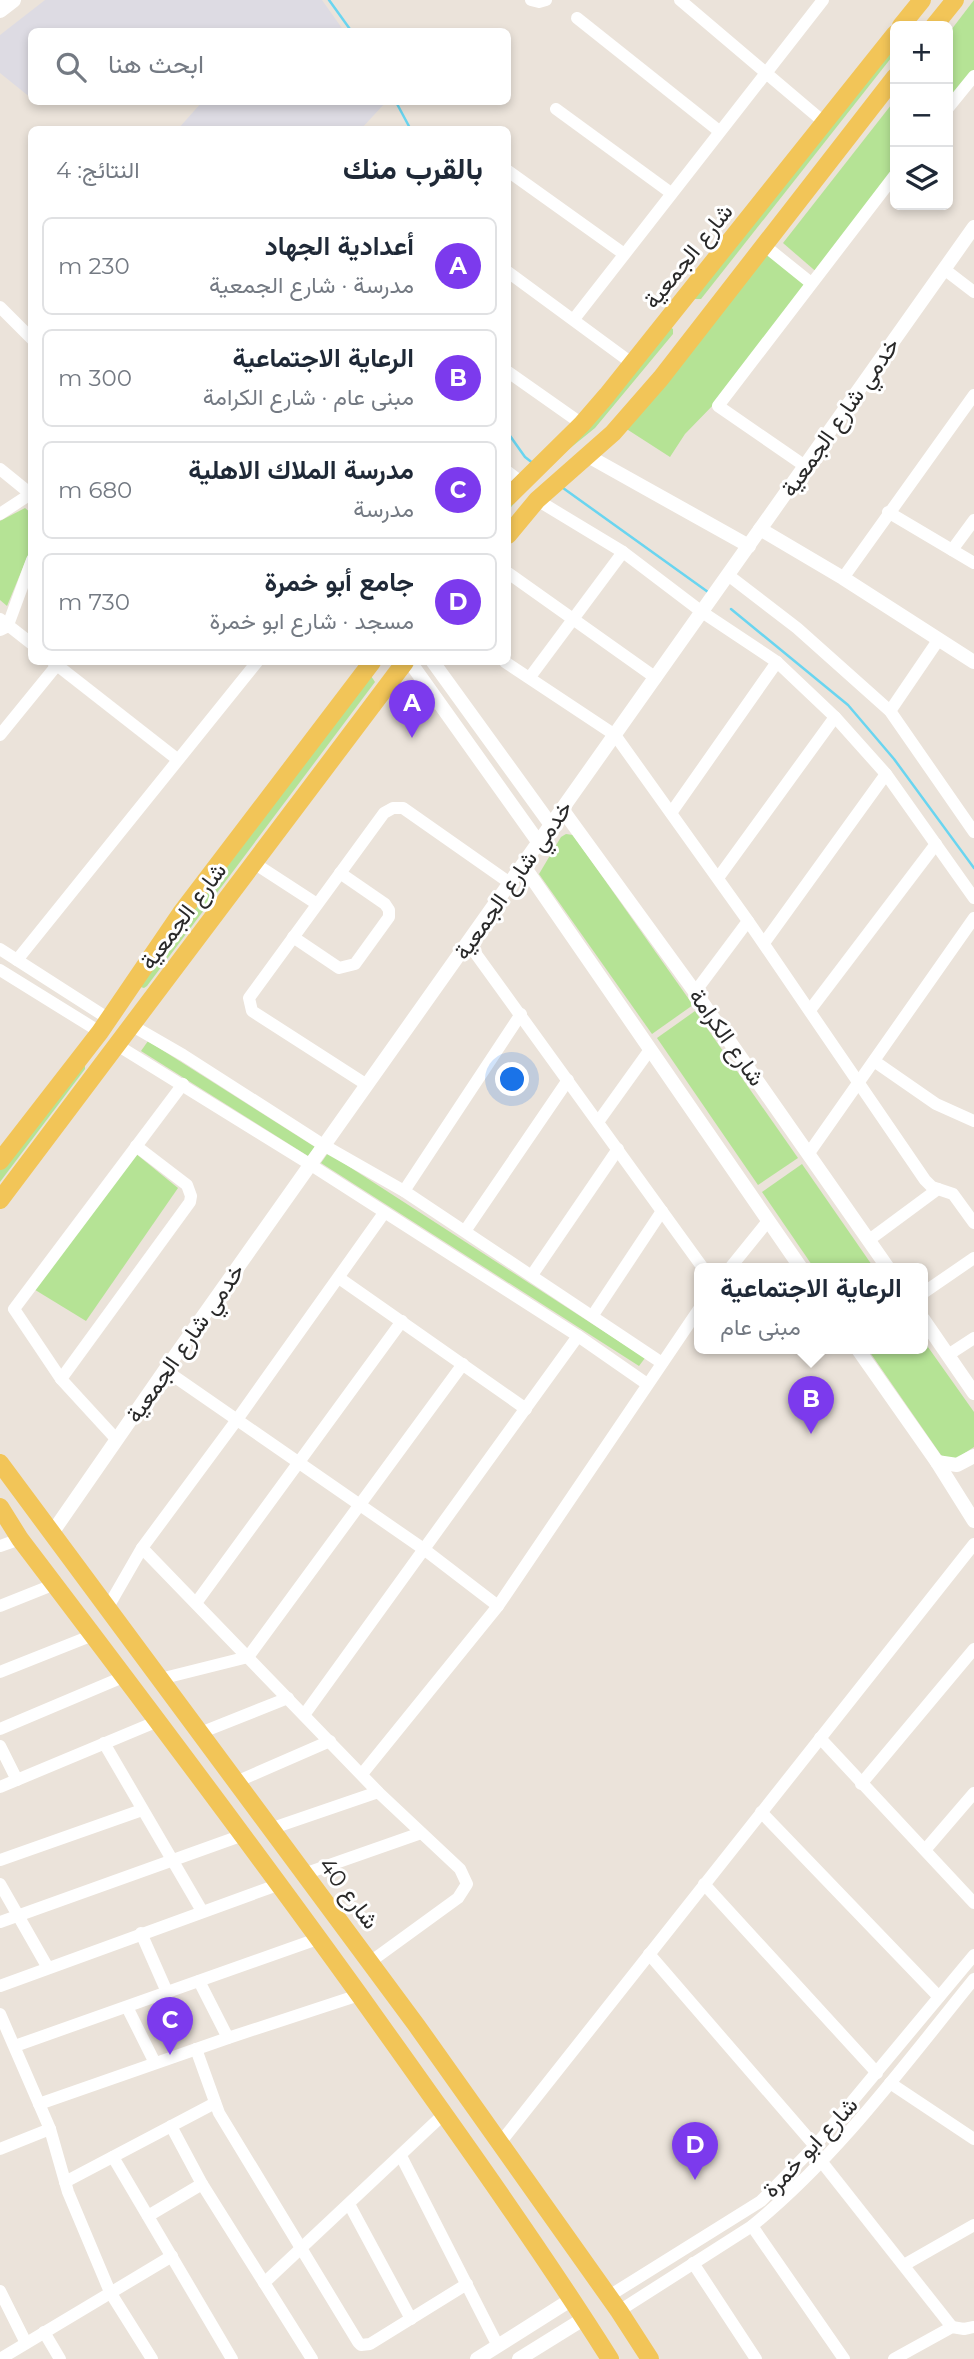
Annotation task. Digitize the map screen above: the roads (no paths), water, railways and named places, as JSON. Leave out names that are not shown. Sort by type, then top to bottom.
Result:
[{"type":"main road","points":[[0,10],[13,0]]},
{"type":"main road","points":[[905,21],[922,0]]},
{"type":"main road","points":[[938,21],[955,0]]},
{"type":"main road","name":"شارع الجمعية","points":[[514,477],[582,424],[666,324],[890,40]]},
{"type":"main road","points":[[511,532],[537,500],[613,433],[712,314],[890,84]]},
{"type":"main road","points":[[688,296],[696,310],[712,314]]},
{"type":"main road","points":[[666,324],[681,329],[687,345]]},
{"type":"main road","name":"شارع الجمعية","points":[[0,1161],[105,1025],[181,913],[370,665]]},
{"type":"main road","name":"شارع الجمعية","points":[[0,1200],[254,863],[410,665]]},
{"type":"main road","points":[[214,871],[222,884],[237,888]]},
{"type":"main road","points":[[181,913],[196,916],[204,929]]},
{"type":"main road","points":[[133,984],[142,994],[154,995]]},
{"type":"main road","points":[[123,999],[133,996],[138,998],[142,1011]]},
{"type":"main road","name":"شارع 40","points":[[0,1463],[370,1962],[614,2304],[650,2359]]},
{"type":"main road","points":[[0,1507],[20,1539],[320,1938],[445,2113],[610,2359]]},
{"type":"main road","points":[[245,1837],[263,1836],[270,1828]]},
{"type":"main road","points":[[266,1866],[276,1853],[288,1853]]},
{"type":"street","points":[[531,0],[546,0]]},
{"type":"street","points":[[680,0],[825,123]]},
{"type":"street","points":[[574,319],[821,1]]},
{"type":"street","points":[[577,18],[719,131]]},
{"type":"street","points":[[953,91],[974,76]]},
{"type":"street","points":[[556,109],[671,193]]},
{"type":"street","points":[[511,173],[624,254]]},
{"type":"street","points":[[805,466],[718,406],[890,181]]},
{"type":"street","name":"خدمي شارع الجمعية","points":[[52,1533],[974,227]]},
{"type":"street","points":[[765,246],[811,283]]},
{"type":"street","points":[[944,269],[974,292]]},
{"type":"street","points":[[511,274],[633,364]]},
{"type":"street","points":[[0,307],[28,335]]},
{"type":"street","points":[[511,374],[582,424]]},
{"type":"street","points":[[843,578],[974,394]]},
{"type":"street","points":[[587,456],[749,545]]},
{"type":"street","points":[[0,469],[28,492]]},
{"type":"street","points":[[0,514],[28,496]]},
{"type":"street","points":[[537,500],[623,552],[702,612],[778,662],[835,717],[886,774],[974,898]]},
{"type":"street","points":[[888,512],[974,563]]},
{"type":"street","points":[[952,550],[974,520]]},
{"type":"street","points":[[761,529],[974,662]]},
{"type":"street","points":[[530,677],[623,552]]},
{"type":"street","points":[[28,569],[3,624],[28,641]]},
{"type":"street","points":[[511,575],[656,678]]},
{"type":"street","points":[[728,575],[797,628],[890,711],[974,832]]},
{"type":"street","points":[[890,711],[939,639]]},
{"type":"street","points":[[671,813],[778,662]]},
{"type":"street","points":[[0,735],[53,665]]},
{"type":"street","points":[[58,665],[177,759]]},
{"type":"street","points":[[17,960],[249,665]]},
{"type":"street","points":[[412,665],[538,843]]},
{"type":"street","points":[[435,665],[551,825]]},
{"type":"street","points":[[510,665],[615,735],[764,943],[925,1180],[938,1189],[953,1194],[974,1223]]},
{"type":"street","points":[[718,878],[835,717]]},
{"type":"street","points":[[764,943],[886,774]]},
{"type":"street","points":[[367,1085],[252,1010],[250,998],[293,937],[384,813],[393,808],[403,808],[510,883]]},
{"type":"street","name":"شارع الكرامة","points":[[562,809],[695,992],[885,1263]]},
{"type":"street","points":[[810,1010],[936,844]]},
{"type":"street","points":[[254,863],[317,904]]},
{"type":"street","points":[[523,865],[797,1263]]},
{"type":"street","points":[[293,937],[339,968],[355,964],[362,955],[389,918],[389,910],[385,904],[340,873]]},
{"type":"street","points":[[809,1153],[974,918]]},
{"type":"street","points":[[695,992],[748,921]]},
{"type":"street","points":[[468,943],[700,1263]]},
{"type":"street","points":[[0,949],[105,1025]]},
{"type":"street","points":[[0,970],[105,1025]]},
{"type":"street","points":[[404,1191],[521,1014]]},
{"type":"street","points":[[131,1025],[325,1146],[404,1191],[662,1363]]},
{"type":"street","points":[[117,1045],[311,1165],[578,1336],[647,1384]]},
{"type":"street","points":[[598,1122],[649,1051]]},
{"type":"street","points":[[874,1061],[936,1104],[974,1121]]},
{"type":"street","points":[[465,1231],[568,1080]]},
{"type":"street","points":[[117,1440],[61,1379],[15,1313],[15,1305],[183,1084]]},
{"type":"street","points":[[61,1379],[190,1202],[187,1185],[136,1146]]},
{"type":"street","points":[[531,1275],[618,1149]]},
{"type":"street","points":[[869,1240],[938,1189]]},
{"type":"street","points":[[593,1315],[662,1211]]},
{"type":"street","points":[[108,1607],[142,1548],[384,1213]]},
{"type":"street","points":[[734,1263],[768,1221]]},
{"type":"street","points":[[928,1290],[974,1258]]},
{"type":"street","points":[[339,1278],[526,1409]]},
{"type":"street","points":[[362,1774],[498,1606],[694,1316]]},
{"type":"street","points":[[196,1603],[402,1321]]},
{"type":"street","points":[[928,1326],[974,1393]]},
{"type":"street","points":[[304,1714],[578,1336]]},
{"type":"street","points":[[948,1355],[974,1338]]},
{"type":"street","points":[[861,1354],[972,1512]]},
{"type":"street","points":[[160,1679],[248,1657],[463,1364]]},
{"type":"street","points":[[165,1370],[425,1550],[498,1606]]},
{"type":"street","points":[[937,1462],[957,1465],[974,1455]]},
{"type":"street","points":[[0,1546],[20,1539]]},
{"type":"street","points":[[500,2143],[974,1544]]},
{"type":"street","points":[[142,1548],[379,1792],[460,1869],[467,1884],[457,1898],[370,1962]]},
{"type":"street","points":[[0,1606],[55,1584]]},
{"type":"street","points":[[0,1672],[93,1635]]},
{"type":"street","points":[[861,1784],[974,1649]]},
{"type":"street","points":[[0,1729],[123,1677]]},
{"type":"street","points":[[200,1733],[288,1698]]},
{"type":"street","points":[[0,1787],[159,1721]]},
{"type":"street","points":[[820,1738],[974,1903]]},
{"type":"street","points":[[236,1782],[330,1741]]},
{"type":"street","points":[[104,1743],[202,1911]]},
{"type":"street","points":[[0,1746],[17,1780]]},
{"type":"street","points":[[270,1828],[379,1792]]},
{"type":"street","points":[[925,1850],[974,1793]]},
{"type":"street","points":[[0,1860],[142,1810]]},
{"type":"street","points":[[761,1812],[939,1997]]},
{"type":"street","points":[[304,1874],[421,1833]]},
{"type":"street","points":[[0,1922],[245,1837]]},
{"type":"street","points":[[0,1884],[48,1968]]},
{"type":"street","points":[[0,1986],[280,1884]]},
{"type":"street","points":[[705,1884],[877,2073]]},
{"type":"street","points":[[141,1933],[167,1992]]},
{"type":"street","points":[[15,2046],[320,1938]]},
{"type":"street","points":[[649,1954],[815,2146]]},
{"type":"street","name":"شارع ابو خمرة","points":[[614,2304],[761,2201],[815,2146],[974,1955]]},
{"type":"street","name":"شارع ابو خمرة","points":[[614,2304],[693,2263],[752,2226],[818,2164],[890,2082],[974,1979]]},
{"type":"street","points":[[199,1980],[228,2038]]},
{"type":"street","points":[[39,2104],[359,1995]]},
{"type":"street","points":[[127,2007],[155,2063]]},
{"type":"street","points":[[0,2014],[5,2034],[15,2046],[50,2129],[65,2182],[110,2292],[152,2359]]},
{"type":"street","points":[[196,2049],[219,2113],[361,2345],[370,2344],[467,2284]]},
{"type":"street","points":[[890,2082],[973,2137]]},
{"type":"street","points":[[65,2182],[215,2103]]},
{"type":"street","points":[[264,2283],[445,2113]]},
{"type":"street","points":[[171,2126],[202,2184],[312,2359]]},
{"type":"street","points":[[0,2149],[50,2129]]},
{"type":"street","points":[[401,2156],[498,2346]]},
{"type":"street","points":[[113,2157],[232,2359]]},
{"type":"street","points":[[803,2157],[818,2164],[904,2265],[951,2327]]},
{"type":"street","points":[[148,2216],[202,2184]]},
{"type":"street","points":[[349,2204],[411,2319]]},
{"type":"street","points":[[904,2265],[974,2225]]},
{"type":"street","points":[[752,2226],[844,2359]]},
{"type":"street","points":[[0,2359],[172,2256]]},
{"type":"street","points":[[693,2263],[756,2359]]},
{"type":"street","points":[[0,2291],[26,2343]]},
{"type":"street","points":[[477,2359],[572,2299]]},
{"type":"street","points":[[519,2359],[585,2318]]},
{"type":"street","points":[[894,2359],[951,2327],[974,2327]]},
{"type":"street","points":[[44,2332],[60,2359]]},
{"type":"waterway","points":[[329,0],[349,28]]},
{"type":"waterway","points":[[398,105],[409,126]]},
{"type":"waterway","points":[[511,437],[525,457],[534,464]]},
{"type":"waterway","points":[[563,488],[708,592]]},
{"type":"waterway","points":[[731,609],[848,705],[894,759],[974,868]]},
{"type":"place","name":"أعدادية الجهاد","points":[[412,738]]},
{"type":"place","name":"الرعاية الاجتماعية","points":[[811,1434]]},
{"type":"place","name":"مدرسة الملاك الاهلية","points":[[170,2055]]},
{"type":"place","name":"جامع أبو خمرة","points":[[695,2180]]}]
